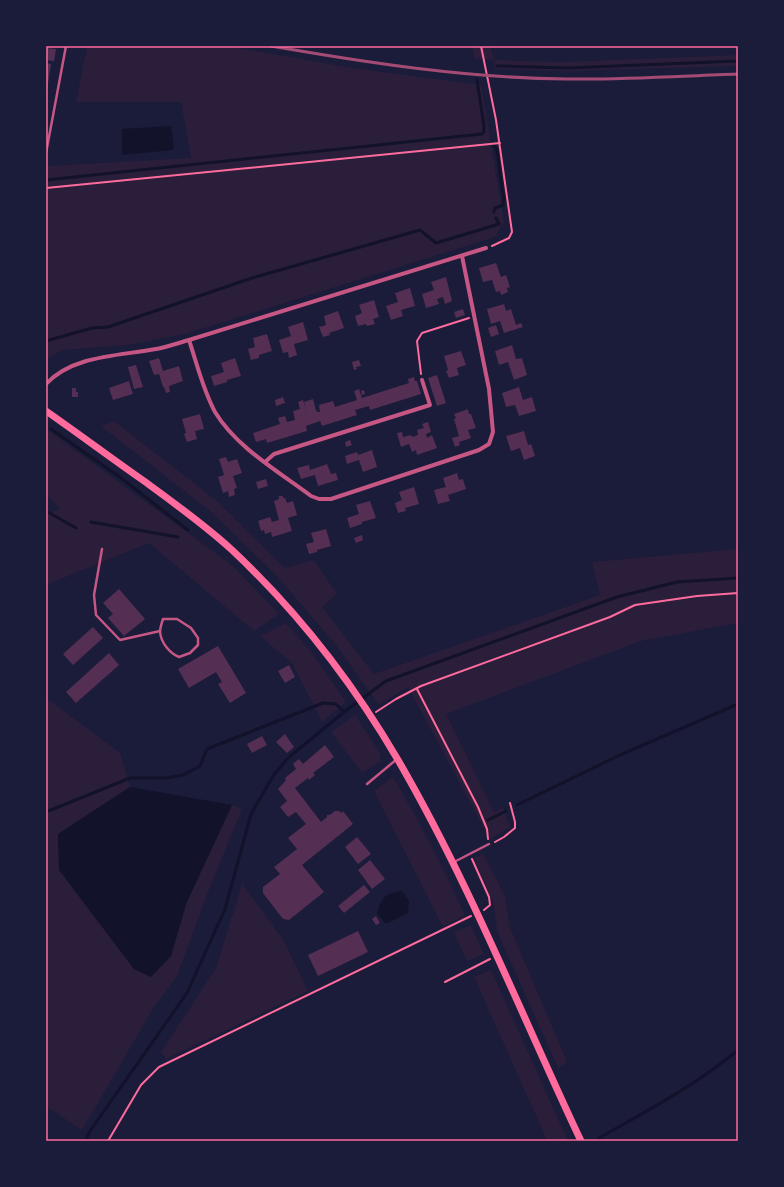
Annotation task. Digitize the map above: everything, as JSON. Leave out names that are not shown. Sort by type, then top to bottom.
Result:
[{"type":"main road","points":[[46,411],[176,504],[231,549],[292,612],[346,679],[397,759],[424,806],[453,863],[581,1141]]},
{"type":"street","points":[[46,384],[63,370],[86,361],[157,348],[189,340],[486,248]]},
{"type":"street","points":[[189,340],[215,413],[229,430],[265,462],[311,496],[319,499],[331,499],[479,450],[489,444],[493,432],[489,389],[462,256]]},
{"type":"street","points":[[265,462],[274,454],[430,405],[422,380]]},
{"type":"lane","points":[[46,153],[66,46]]},
{"type":"lane","points":[[102,550],[94,594],[96,615],[120,640],[160,631]]},
{"type":"lane","points":[[163,618],[177,619],[191,628],[198,638],[198,645],[190,653],[179,657],[173,654],[165,645],[160,631],[163,618]]},
{"type":"lane","points":[[367,784],[397,759]]},
{"type":"lane","points":[[453,863],[489,844]]},
{"type":"path","points":[[481,46],[500,143],[512,232],[509,238],[503,242],[486,248]]},
{"type":"path","points":[[46,188],[500,143]]},
{"type":"path","points":[[422,380],[417,341],[422,333],[474,316]]},
{"type":"path","points":[[370,716],[396,699],[417,689],[458,672],[610,617],[635,605],[738,592]]},
{"type":"path","points":[[417,689],[478,808],[487,829],[489,844],[504,837],[515,828],[510,802]]},
{"type":"path","points":[[108,1141],[141,1085],[159,1067],[487,909],[490,904],[490,897],[470,854]]},
{"type":"path","points":[[445,982],[497,956]]},
{"type":"shaded area","points":[[87,46],[227,46],[352,68],[481,85],[504,222],[495,237],[185,334],[127,345],[63,350],[46,359],[46,166],[191,158],[181,102],[76,102]]},
{"type":"shaded area","points":[[472,46],[490,46],[494,60],[475,59]]},
{"type":"shaded area","points":[[738,55],[738,66],[565,71],[495,69],[494,60],[564,62]]},
{"type":"shaded area","points":[[171,126],[174,148],[172,150],[122,155],[122,129]]},
{"type":"shaded area","points":[[114,421],[217,501],[285,568],[314,560],[337,594],[322,607],[374,674],[600,595],[592,562],[738,549],[738,623],[641,641],[446,714],[494,812],[503,808],[510,827],[490,839],[408,687],[379,705],[336,645],[275,574],[210,511],[101,426]]},
{"type":"shaded area","points":[[46,430],[233,566],[279,614],[254,631],[149,543],[46,585],[46,514],[60,509],[46,494]]},
{"type":"shaded area","points":[[286,623],[312,653],[346,702],[322,722],[292,663],[260,636]]},
{"type":"shaded area","points":[[46,698],[120,753],[130,787],[58,834],[59,870],[134,969],[171,956],[186,904],[232,805],[242,809],[206,897],[177,976],[154,1007],[82,1130],[46,1106]]},
{"type":"shaded area","points":[[355,715],[380,753],[381,761],[362,773],[331,732]]},
{"type":"shaded area","points":[[393,777],[431,845],[465,915],[443,927],[374,791]]},
{"type":"shaded area","points":[[130,787],[232,805],[186,904],[171,956],[151,977],[134,969],[59,870],[58,834]]},
{"type":"shaded area","points":[[483,854],[506,898],[509,925],[567,1062],[558,1068],[497,931],[494,905],[474,858]]},
{"type":"shaded area","points":[[242,884],[284,941],[308,991],[166,1059],[161,1052],[216,968]]},
{"type":"shaded area","points":[[402,891],[409,901],[408,913],[385,923],[377,913],[382,900],[391,893]]},
{"type":"shaded area","points":[[471,925],[484,954],[467,961],[454,932]]},
{"type":"shaded area","points":[[491,970],[568,1141],[541,1141],[546,1138],[474,977]]},
{"type":"building","points":[[46,48],[56,49],[54,61],[46,60]]},
{"type":"building","points":[[46,63],[51,64],[47,90],[46,90]]},
{"type":"building","points":[[496,263],[501,277],[506,275],[510,287],[507,288],[508,292],[501,295],[500,291],[496,292],[492,280],[483,282],[479,268]]},
{"type":"building","points":[[446,277],[452,301],[445,304],[443,297],[437,299],[439,304],[426,308],[422,294],[434,290],[431,282]]},
{"type":"building","points":[[410,288],[415,306],[401,310],[403,316],[391,320],[386,306],[398,302],[395,293]]},
{"type":"building","points":[[374,300],[379,317],[373,319],[375,324],[358,326],[355,316],[362,313],[359,305]]},
{"type":"building","points":[[504,304],[506,311],[511,309],[516,325],[521,323],[523,327],[504,333],[500,321],[491,324],[487,309]]},
{"type":"building","points":[[463,309],[465,315],[456,318],[454,312]]},
{"type":"building","points":[[338,311],[344,328],[329,333],[330,335],[323,337],[319,327],[326,325],[324,316]]},
{"type":"building","points":[[303,322],[308,340],[294,344],[297,355],[289,358],[288,352],[283,353],[279,340],[291,336],[288,327]]},
{"type":"building","points":[[496,325],[499,334],[491,337],[488,328]]},
{"type":"building","points":[[267,334],[272,351],[259,355],[259,358],[251,360],[248,349],[255,347],[253,338]]},
{"type":"building","points":[[512,345],[516,359],[522,358],[527,375],[514,380],[508,362],[499,365],[495,351]]},
{"type":"building","points":[[461,351],[466,365],[457,368],[459,375],[449,378],[446,371],[448,370],[444,356]]},
{"type":"building","points":[[159,358],[163,371],[179,366],[183,381],[169,386],[170,392],[166,393],[159,374],[154,375],[149,361]]},
{"type":"building","points":[[235,358],[241,376],[214,386],[211,376],[224,372],[221,363]]},
{"type":"building","points":[[359,360],[361,366],[356,367],[357,369],[354,370],[352,362]]},
{"type":"building","points":[[136,365],[143,387],[134,389],[128,367]]},
{"type":"building","points":[[437,375],[446,403],[437,406],[428,378]]},
{"type":"building","points":[[414,377],[415,381],[417,381],[421,394],[370,410],[369,406],[355,410],[357,415],[322,426],[320,421],[306,426],[307,431],[267,443],[266,439],[256,442],[253,433],[280,424],[278,418],[285,416],[287,422],[295,420],[293,411],[300,409],[298,402],[303,400],[308,416],[304,402],[313,399],[316,411],[320,412],[319,405],[333,401],[335,407],[357,400],[354,391],[359,389],[362,398],[409,383],[408,379]]},
{"type":"building","points":[[129,381],[133,394],[113,400],[109,388]]},
{"type":"building","points":[[519,387],[523,400],[532,397],[536,411],[519,416],[515,405],[506,407],[502,393]]},
{"type":"building","points":[[72,388],[76,388],[78,397],[72,397]]},
{"type":"building","points":[[364,390],[365,394],[362,395],[361,391]]},
{"type":"building","points":[[283,397],[285,403],[276,406],[275,400]]},
{"type":"building","points":[[468,409],[476,428],[468,430],[471,438],[459,442],[460,445],[455,447],[452,438],[459,436],[454,414]]},
{"type":"building","points":[[200,414],[204,429],[195,431],[197,439],[187,442],[184,434],[186,433],[182,419]]},
{"type":"building","points":[[428,422],[431,432],[426,434],[427,438],[432,435],[437,448],[417,455],[416,450],[412,452],[409,444],[401,447],[397,433],[402,432],[403,437],[418,435],[417,430],[424,428],[422,424]]},
{"type":"building","points":[[524,431],[528,445],[531,444],[535,456],[524,460],[520,448],[511,451],[506,436]]},
{"type":"building","points":[[350,440],[352,445],[346,447],[345,442]]},
{"type":"building","points":[[372,450],[377,467],[363,472],[359,460],[347,464],[345,456],[357,452],[358,455]]},
{"type":"building","points":[[226,457],[228,462],[237,459],[242,473],[233,476],[237,488],[234,489],[235,495],[229,497],[228,491],[223,493],[218,477],[224,475],[219,459]]},
{"type":"building","points":[[327,464],[331,474],[336,473],[338,480],[318,486],[315,475],[301,479],[297,468],[309,465],[310,470]]},
{"type":"building","points":[[457,473],[459,480],[463,479],[466,489],[448,495],[450,501],[438,504],[434,490],[446,487],[443,478]]},
{"type":"building","points":[[266,479],[268,486],[258,489],[256,482]]},
{"type":"building","points":[[414,487],[419,504],[405,508],[406,511],[398,513],[395,503],[402,500],[399,492]]},
{"type":"building","points":[[279,496],[283,496],[287,503],[293,501],[297,515],[288,518],[292,531],[272,537],[271,532],[265,534],[264,530],[261,531],[258,521],[270,517],[272,522],[279,520],[274,501],[279,499]]},
{"type":"building","points":[[370,501],[376,518],[362,522],[362,524],[350,528],[347,518],[359,514],[356,505]]},
{"type":"building","points":[[326,529],[331,546],[309,554],[306,544],[314,542],[311,533]]},
{"type":"building","points":[[362,535],[363,540],[356,543],[354,538]]},
{"type":"building","points":[[119,589],[145,619],[124,636],[108,618],[113,614],[103,603]]},
{"type":"building","points":[[93,627],[103,638],[73,665],[63,654]]},
{"type":"building","points":[[218,646],[246,693],[230,703],[218,684],[222,682],[216,672],[189,688],[178,669]]},
{"type":"building","points":[[109,653],[119,665],[76,703],[66,692]]},
{"type":"building","points":[[289,665],[295,677],[285,683],[278,671]]},
{"type":"building","points":[[285,734],[294,747],[287,753],[276,742]]},
{"type":"building","points":[[262,736],[267,745],[252,753],[247,744]]},
{"type":"building","points":[[325,745],[334,757],[313,773],[315,775],[309,780],[308,778],[295,788],[321,822],[327,817],[327,815],[330,815],[335,811],[342,813],[343,811],[353,824],[302,865],[324,892],[289,920],[283,919],[263,893],[263,887],[280,874],[274,867],[297,849],[288,838],[306,824],[296,812],[288,817],[280,807],[287,801],[278,789],[286,780],[285,778],[296,769],[293,764],[299,759],[303,764]]},
{"type":"building","points":[[357,837],[371,854],[358,864],[345,847]]},
{"type":"building","points":[[370,860],[385,879],[372,889],[358,870]]},
{"type":"building","points":[[364,885],[370,892],[344,913],[338,906]]},
{"type":"building","points":[[376,916],[380,923],[376,925],[372,919]]},
{"type":"building","points":[[358,931],[368,952],[318,976],[308,955]]},
{"type":"waterway","points":[[497,66],[567,68],[738,61]]},
{"type":"waterway","points":[[46,180],[482,134],[484,132],[484,126],[477,80]]},
{"type":"waterway","points":[[494,146],[497,150],[504,197],[503,205],[495,208],[494,212]]},
{"type":"waterway","points":[[46,341],[92,328],[108,327],[252,278],[420,230],[436,243],[499,224],[496,218]]},
{"type":"waterway","points":[[51,429],[121,478],[188,530]]},
{"type":"waterway","points":[[46,511],[76,528]]},
{"type":"waterway","points":[[91,522],[178,537]]},
{"type":"waterway","points":[[85,1141],[90,1131],[187,993],[225,909],[251,814],[273,776],[288,758],[344,712],[386,681],[617,597],[677,582],[738,578]]},
{"type":"waterway","points":[[46,812],[130,778],[166,778],[183,775],[200,766],[207,749],[323,703],[336,704],[344,712]]},
{"type":"waterway","points":[[517,805],[620,755],[738,704]]},
{"type":"waterway","points":[[488,820],[506,811]]},
{"type":"waterway","points":[[599,1138],[653,1108],[688,1086],[722,1063],[738,1050]]},
{"type":"railway","points":[[271,46],[381,64],[492,76],[587,79],[738,74]]}]
